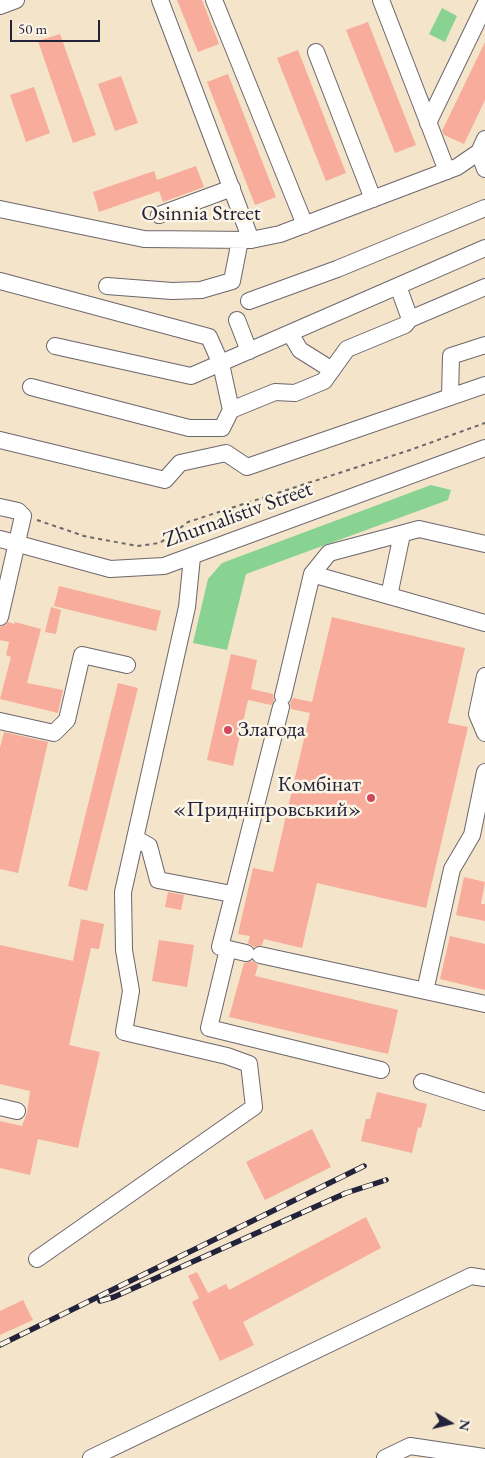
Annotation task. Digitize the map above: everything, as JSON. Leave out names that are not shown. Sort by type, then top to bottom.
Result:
[{"type":"street","points":[[0,6],[16,0]]},
{"type":"street","points":[[107,286],[172,291],[201,290],[232,281],[246,240],[232,188],[160,0]]},
{"type":"street","points":[[214,0],[305,225]]},
{"type":"street","points":[[381,0],[447,171]]},
{"type":"street","points":[[428,123],[482,5]]},
{"type":"street","points":[[316,52],[373,199]]},
{"type":"street","points":[[482,145],[485,169]]},
{"type":"street","name":"Osinnia Street","points":[[0,209],[144,240],[246,240],[280,234],[457,167],[482,145]]},
{"type":"street","points":[[159,215],[232,188]]},
{"type":"street","points":[[249,301],[337,269],[485,208]]},
{"type":"street","points":[[55,346],[191,376],[485,248]]},
{"type":"street","points":[[0,281],[209,337],[221,364],[231,410],[222,428],[226,453]]},
{"type":"street","points":[[398,286],[410,319]]},
{"type":"street","points":[[231,410],[274,392],[295,393],[324,381],[348,349],[405,325],[410,319],[485,287]]},
{"type":"street","points":[[237,320],[249,351]]},
{"type":"street","points":[[290,334],[300,350],[332,370]]},
{"type":"street","points":[[450,397],[451,356],[485,345]]},
{"type":"street","points":[[0,440],[165,480],[180,463],[226,453],[247,467],[485,385]]},
{"type":"street","points":[[31,387],[189,428],[222,428]]},
{"type":"street","name":"Zhurnalistiv Street","points":[[0,539],[110,569],[164,566],[485,448]]},
{"type":"street","points":[[0,508],[18,511],[23,516],[0,617]]},
{"type":"street","points":[[485,544],[419,529],[402,534],[394,534],[329,553],[312,574],[220,947],[485,1004]]},
{"type":"street","points":[[389,596],[402,534]]},
{"type":"street","points":[[37,1259],[254,1107],[249,1064],[227,1056],[124,1032],[131,991],[124,950],[123,892],[186,607],[192,557]]},
{"type":"street","points":[[312,574],[485,623]]},
{"type":"street","points":[[0,721],[54,733],[67,720],[82,655],[128,665]]},
{"type":"street","points":[[485,676],[477,714],[485,733]]},
{"type":"street","points":[[425,991],[452,868],[478,836],[485,772]]},
{"type":"street","points":[[135,838],[149,846],[158,880],[232,894]]},
{"type":"street","points":[[228,949],[209,1028],[381,1070]]},
{"type":"street","points":[[422,1082],[485,1102]]},
{"type":"street","points":[[0,1107],[17,1112]]},
{"type":"street","points":[[91,1458],[471,1276],[485,1278]]},
{"type":"street","points":[[386,1458],[410,1446],[485,1457]]},
{"type":"path","points":[[23,516],[84,536],[137,546],[160,543],[188,522],[410,450],[485,423]]},
{"type":"green space","points":[[442,8],[457,16],[445,42],[429,34]]},
{"type":"green space","points":[[431,485],[451,490],[448,500],[246,574],[227,650],[193,643],[208,579],[222,563]]},
{"type":"building","points":[[177,0],[202,0],[219,44],[198,52]]},
{"type":"building","points":[[368,22],[416,145],[395,153],[346,30]]},
{"type":"building","points":[[60,34],[96,135],[73,143],[38,41]]},
{"type":"building","points":[[485,42],[485,100],[464,144],[444,135],[442,131]]},
{"type":"building","points":[[298,50],[346,173],[326,181],[277,58]]},
{"type":"building","points":[[228,74],[276,197],[255,205],[207,82]]},
{"type":"building","points":[[121,76],[138,123],[115,131],[98,84]]},
{"type":"building","points":[[34,87],[50,133],[26,142],[10,95]]},
{"type":"building","points":[[196,166],[204,187],[163,202],[159,191],[99,212],[93,192],[154,171],[157,180]]},
{"type":"building","points":[[59,586],[161,611],[156,631],[54,606]]},
{"type":"building","points":[[51,607],[61,610],[56,634],[45,632]]},
{"type":"building","name":"Комбінат «Придніпровський»","points":[[332,617],[465,648],[448,723],[468,727],[426,908],[317,883],[302,948],[264,939],[262,945],[254,947],[248,943],[250,936],[238,934],[253,868],[273,872],[310,713],[291,709],[290,703],[293,698],[312,702]]},
{"type":"building","points":[[8,622],[41,629],[27,683],[63,690],[58,713],[0,699],[11,657],[6,655],[9,642],[0,640],[0,627]]},
{"type":"building","name":"Злагода","points":[[231,654],[257,660],[251,689],[273,694],[274,700],[271,705],[248,700],[233,766],[207,760]]},
{"type":"building","points":[[118,683],[138,688],[87,891],[68,886]]},
{"type":"building","points":[[4,732],[48,742],[18,873],[0,869],[0,748]]},
{"type":"building","points":[[464,877],[485,882],[481,904],[485,904],[485,921],[456,915]]},
{"type":"building","points":[[168,892],[184,895],[181,910],[165,907]]},
{"type":"building","points":[[81,919],[104,924],[99,949],[91,948],[69,1045],[100,1052],[78,1148],[38,1139],[30,1175],[0,1168],[0,1121],[22,1126],[27,1113],[30,1091],[0,1084],[0,945],[73,961]]},
{"type":"building","points":[[450,936],[485,944],[485,990],[440,979]]},
{"type":"building","points":[[159,940],[194,945],[187,987],[152,981]]},
{"type":"building","points":[[252,961],[258,965],[255,976],[398,1010],[388,1054],[229,1017],[244,963]]},
{"type":"building","points":[[377,1092],[427,1104],[421,1128],[418,1127],[412,1153],[361,1141],[366,1119],[370,1119]]},
{"type":"building","points":[[312,1129],[331,1167],[265,1200],[246,1162]]},
{"type":"building","points":[[366,1217],[381,1248],[243,1322],[254,1345],[220,1361],[192,1302],[199,1298],[188,1276],[197,1272],[208,1293],[226,1284],[229,1290]]},
{"type":"building","points":[[23,1300],[33,1320],[0,1335],[0,1311]]},
{"type":"railway","points":[[0,1345],[364,1166]]},
{"type":"railway","points":[[100,1301],[114,1297],[346,1193],[386,1180]]},
{"type":"place","name":"Злагода","points":[[228,730]]},
{"type":"place","name":"Комбінат «Придніпровський»","points":[[371,798]]}]
